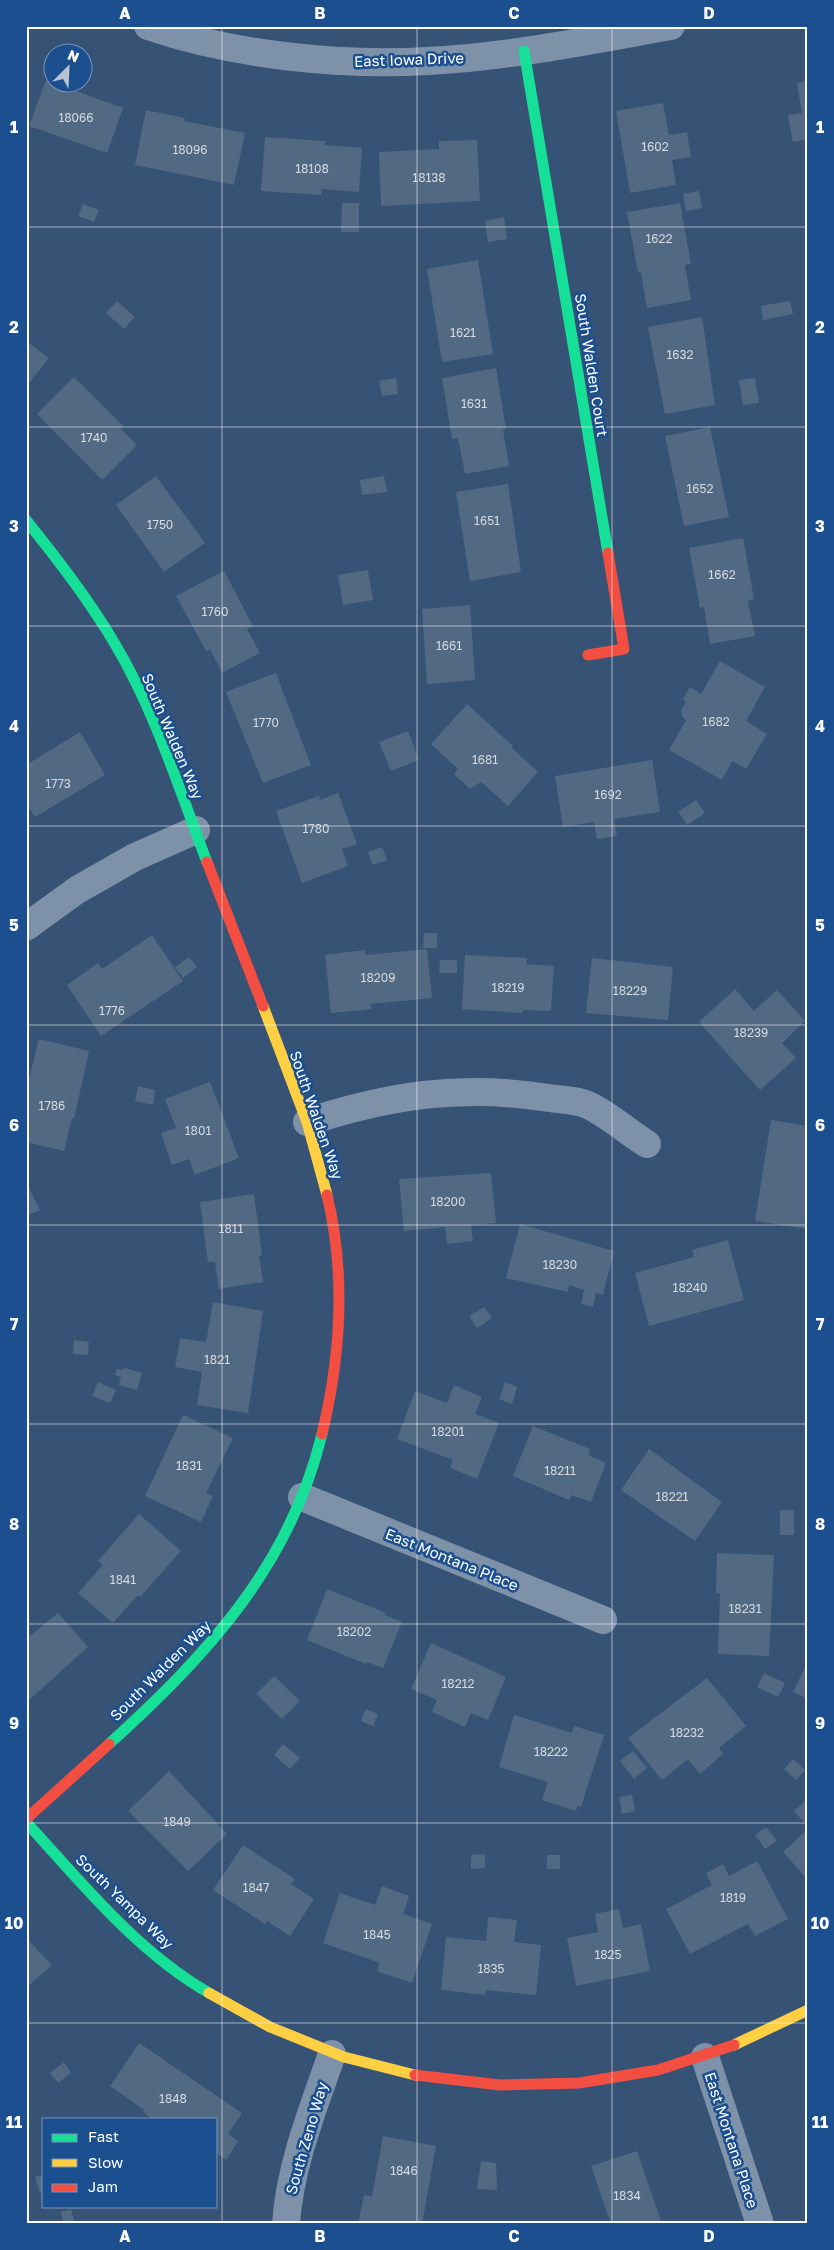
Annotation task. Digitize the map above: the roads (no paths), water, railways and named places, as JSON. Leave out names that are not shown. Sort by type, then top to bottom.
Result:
[{"type":"street","name":"East Iowa Drive","points":[[148,26],[168,33],[254,51],[340,61],[428,62],[524,51],[671,26]]},
{"type":"street","name":"South Walden Court","points":[[524,51],[624,649],[588,655]]},
{"type":"street","name":"South Walden Way","points":[[26,520],[75,581],[116,645],[150,713],[307,1122],[327,1190],[335,1234],[340,1287],[336,1368],[327,1421],[302,1498],[275,1554],[246,1600],[213,1642],[176,1680],[26,1820]]},
{"type":"street","points":[[26,927],[77,890],[135,857],[196,830]]},
{"type":"street","points":[[307,1122],[354,1107],[402,1097],[450,1092],[524,1094],[589,1105],[646,1144]]},
{"type":"street","name":"East Montana Place","points":[[302,1498],[603,1620]]},
{"type":"street","name":"South Yampa Way","points":[[26,1820],[101,1903],[150,1950],[198,1986],[250,2018],[332,2054],[390,2071],[449,2082],[509,2086],[570,2085],[629,2077],[704,2057],[784,2024],[808,2010]]},
{"type":"street","name":"South Zeno Way","points":[[286,2224],[287,2206],[298,2157],[332,2054]]},
{"type":"street","name":"East Montana Place","points":[[704,2057],[760,2224]]}]
